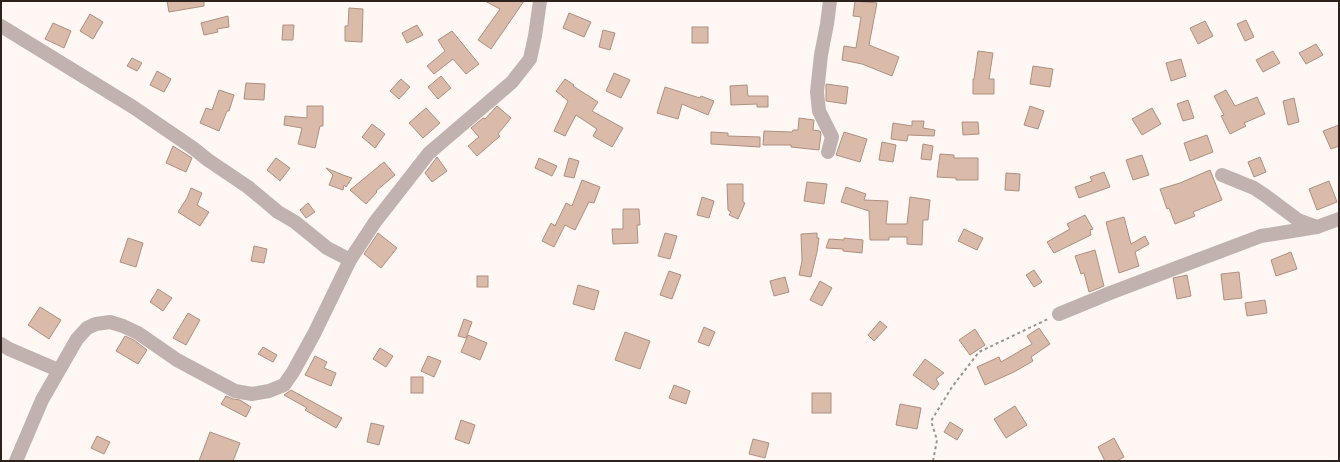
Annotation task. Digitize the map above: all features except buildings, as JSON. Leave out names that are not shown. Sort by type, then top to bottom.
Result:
[{"type":"street","points":[[16,461],[42,400],[58,370],[77,339],[86,328],[96,324],[110,322],[138,333],[177,360],[235,391],[252,394],[269,391],[284,385],[314,334],[350,260],[375,222],[429,153],[512,82],[530,59],[540,1]]},
{"type":"street","points":[[828,152],[832,138],[819,111],[817,92],[820,56],[830,1]]},
{"type":"street","points":[[1,26],[133,107],[248,187],[278,212],[295,222],[327,248],[350,260]]},
{"type":"street","points":[[1222,175],[1254,188],[1298,220],[1317,227]]},
{"type":"street","points":[[1059,314],[1110,293],[1261,236],[1317,227],[1339,219]]},
{"type":"street","points":[[1,344],[9,349],[58,370]]},
{"type":"path","points":[[934,461],[937,440],[930,421],[952,387],[979,352],[1059,314]]}]
